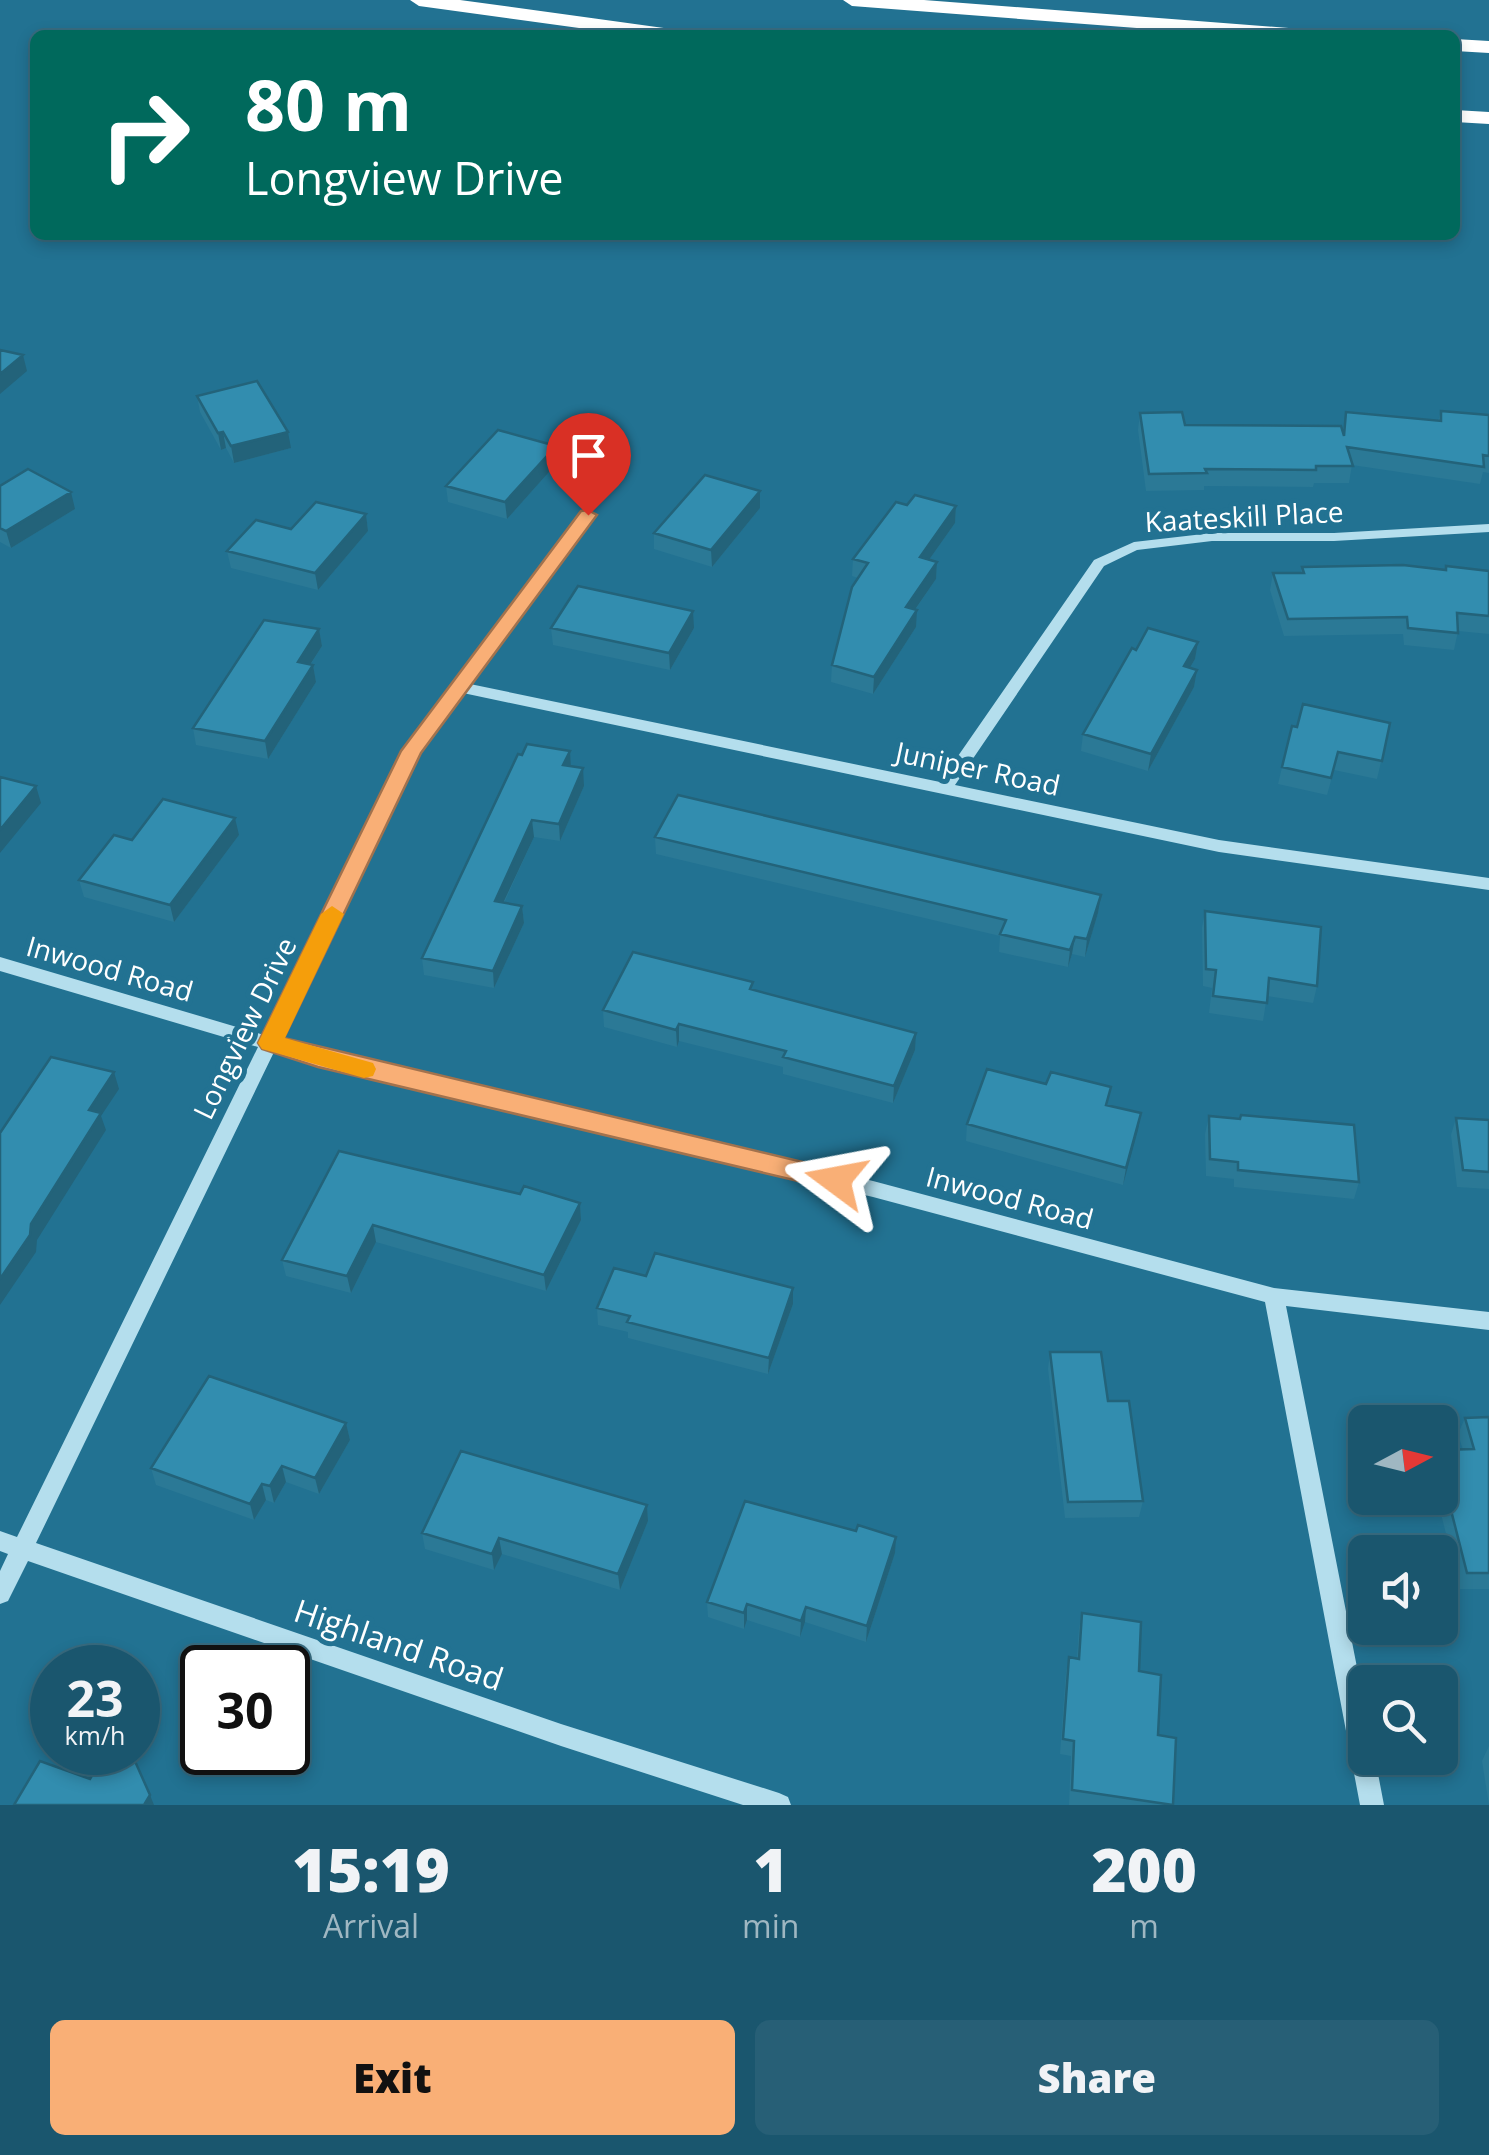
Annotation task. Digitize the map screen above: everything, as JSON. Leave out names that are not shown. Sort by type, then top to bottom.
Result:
[{"type":"highway","points":[[419,0],[635,30]]},
{"type":"highway","points":[[852,0],[1237,30]]},
{"type":"highway","points":[[1460,45],[1489,47]]},
{"type":"highway","points":[[1460,116],[1489,118]]},
{"type":"street","name":"Longview Drive","points":[[0,1594],[10,1544],[270,1043],[412,751],[588,515]]},
{"type":"street","name":"Kaateskill Place","points":[[944,788],[1098,563],[1116,554],[1134,546],[1212,537],[1334,537],[1489,528]]},
{"type":"street","name":"Juniper Road","points":[[460,687],[1219,846],[1489,884]]},
{"type":"street","name":"Inwood Road","points":[[0,964],[318,1058],[873,1189],[1274,1296],[1489,1321]]},
{"type":"street","points":[[1274,1296],[1372,1805]]},
{"type":"street","name":"Highland Road","points":[[10,1544],[561,1735],[779,1805]]},
{"type":"building","points":[[0,350],[23,355],[0,374]]},
{"type":"building","points":[[257,381],[288,432],[231,446],[223,432],[218,433],[197,396]]},
{"type":"building","points":[[1441,411],[1489,415],[1489,456],[1483,455],[1484,467],[1347,447],[1353,466],[1149,474],[1140,413],[1182,412],[1185,425],[1341,426],[1344,436],[1346,412],[1441,421]]},
{"type":"building","points":[[498,430],[556,446],[505,502],[446,486]]},
{"type":"building","points":[[28,469],[71,492],[6,531],[0,528],[0,486]]},
{"type":"building","points":[[705,475],[760,491],[711,550],[654,533]]},
{"type":"building","points":[[915,495],[956,506],[920,557],[937,562],[906,607],[917,610],[874,677],[832,665],[852,587],[868,563],[853,559],[896,502],[907,505]]},
{"type":"building","points":[[316,502],[366,514],[315,573],[227,551],[256,520],[291,529]]},
{"type":"building","points":[[1403,565],[1489,571],[1489,616],[1457,613],[1458,633],[1408,628],[1407,617],[1288,619],[1273,573],[1304,573],[1302,567]]},
{"type":"building","points":[[578,586],[693,611],[669,653],[551,628]]},
{"type":"building","points":[[264,620],[319,629],[298,662],[313,665],[265,741],[193,728]]},
{"type":"building","points":[[1148,628],[1198,642],[1184,666],[1197,670],[1151,754],[1083,734],[1132,648],[1136,650]]},
{"type":"building","points":[[1303,704],[1390,723],[1382,761],[1338,752],[1331,778],[1282,767],[1292,726],[1297,727]]},
{"type":"building","points":[[527,744],[570,751],[563,765],[583,768],[559,824],[532,820],[495,901],[522,906],[493,971],[422,958],[518,754],[522,755]]},
{"type":"building","points":[[0,777],[36,786],[0,830]]},
{"type":"building","points":[[678,795],[1101,895],[1087,939],[1075,937],[1070,950],[1000,934],[1006,920],[655,837]]},
{"type":"building","points":[[163,799],[235,818],[170,905],[79,880],[114,835],[132,840]]},
{"type":"building","points":[[1205,911],[1321,927],[1317,986],[1269,978],[1267,1003],[1213,996],[1216,970],[1206,969]]},
{"type":"building","points":[[633,952],[753,982],[750,989],[916,1033],[894,1086],[783,1057],[786,1051],[679,1024],[676,1030],[603,1010]]},
{"type":"building","points":[[51,1057],[114,1072],[89,1110],[101,1113],[0,1279],[0,1133]]},
{"type":"building","points":[[987,1069],[1046,1084],[1051,1072],[1111,1087],[1106,1105],[1141,1113],[1126,1168],[967,1124]]},
{"type":"building","points":[[1241,1115],[1354,1125],[1359,1182],[1238,1170],[1238,1162],[1210,1159],[1209,1116],[1240,1119]]},
{"type":"building","points":[[1456,1118],[1489,1120],[1489,1172],[1463,1170]]},
{"type":"building","points":[[339,1151],[520,1194],[524,1186],[580,1203],[544,1275],[373,1225],[347,1276],[282,1260]]},
{"type":"building","points":[[655,1253],[793,1288],[769,1358],[627,1322],[630,1316],[597,1308],[614,1268],[646,1276]]},
{"type":"building","points":[[1050,1352],[1101,1352],[1108,1401],[1129,1401],[1143,1501],[1068,1502]]},
{"type":"building","points":[[209,1376],[346,1423],[315,1478],[282,1466],[270,1486],[262,1484],[250,1504],[151,1468]]},
{"type":"building","points":[[1489,1417],[1489,1573],[1467,1573],[1452,1515],[1458,1515],[1458,1449],[1474,1449],[1465,1418]]},
{"type":"building","points":[[461,1451],[647,1505],[618,1574],[499,1538],[492,1554],[422,1533]]},
{"type":"building","points":[[745,1501],[856,1531],[858,1525],[896,1537],[867,1626],[806,1607],[801,1621],[747,1604],[744,1613],[707,1602]]},
{"type":"building","points":[[1082,1613],[1141,1622],[1139,1671],[1161,1675],[1158,1735],[1176,1738],[1173,1805],[1072,1790],[1074,1741],[1063,1739],[1069,1657],[1079,1659]]},
{"type":"building","points":[[32,1775],[79,1775],[90,1779],[92,1775],[141,1775],[150,1795],[144,1805],[14,1805]]},
{"type":"slow traffic","points":[[332,914],[270,1043],[364,1069]]},
{"type":"route","points":[[588,515],[412,751],[270,1043],[318,1058],[836,1180]]}]
